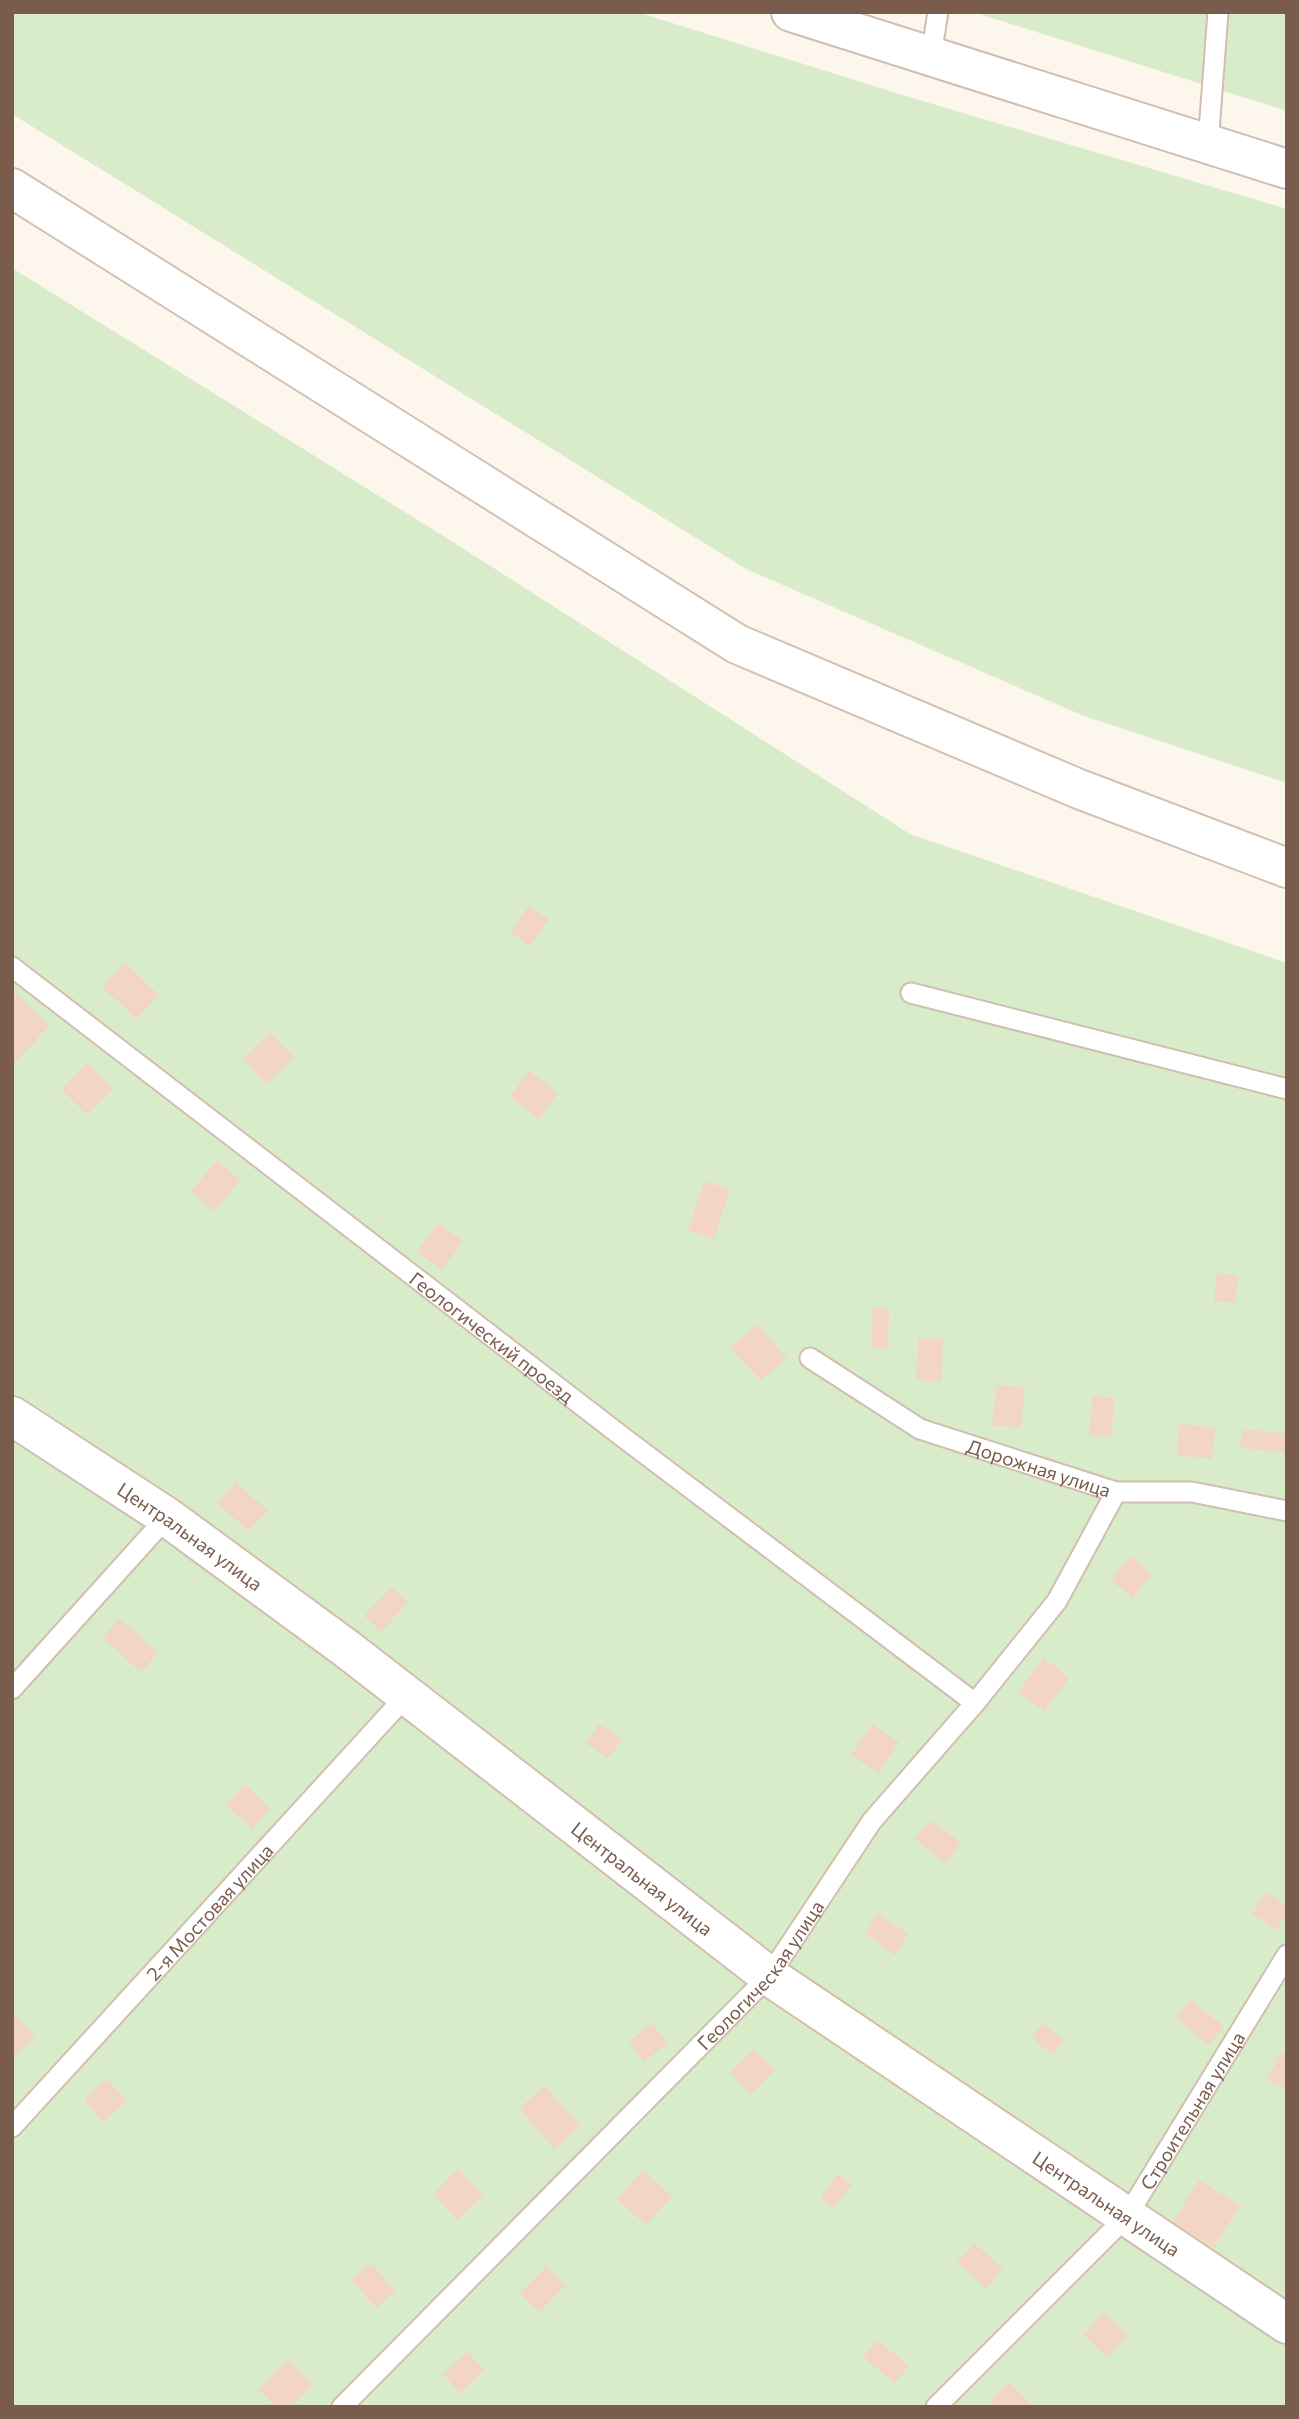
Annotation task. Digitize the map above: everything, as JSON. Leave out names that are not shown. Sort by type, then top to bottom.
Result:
[{"type":"street","points":[[791,12],[1287,169]]},
{"type":"street","points":[[12,188],[737,644],[1079,789],[1287,868]]},
{"type":"street","name":"Центральная улица","points":[[12,1416],[167,1517],[407,1695],[769,1976],[1287,2324]]},
{"type":"lane","points":[[930,56],[939,12]]},
{"type":"lane","points":[[1208,145],[1218,12]]},
{"type":"lane","name":"Геологический проезд","points":[[12,967],[624,1438],[975,1703]]},
{"type":"lane","points":[[911,993],[1287,1089]]},
{"type":"lane","name":"Дорожная улица","points":[[810,1359],[920,1429],[1116,1492],[1192,1492],[1287,1511]]},
{"type":"lane","name":"Геологическая улица","points":[[342,2407],[769,1976],[872,1821],[975,1703],[1057,1601],[1116,1492]]},
{"type":"lane","points":[[12,1689],[167,1517]]},
{"type":"lane","name":"2-я Мостовая улица","points":[[12,2127],[407,1695]]},
{"type":"lane","name":"Строительная улица","points":[[936,2407],[1127,2216],[1287,1955]]},
{"type":"green space","points":[[12,12],[637,12],[909,97],[1287,209],[1287,783],[1084,716],[746,569],[12,114]]},
{"type":"green space","points":[[973,12],[1287,12],[1287,111]]},
{"type":"green space","points":[[12,268],[445,537],[910,834],[1287,963],[1287,2407],[12,2407]]},
{"type":"building","points":[[528,906],[549,919],[530,946],[511,933]]},
{"type":"building","points":[[125,963],[159,995],[137,1019],[102,987]]},
{"type":"building","points":[[16,994],[49,1026],[12,1066],[12,998]]},
{"type":"building","points":[[270,1032],[294,1057],[267,1084],[243,1059]]},
{"type":"building","points":[[87,1063],[113,1089],[87,1115],[61,1089]]},
{"type":"building","points":[[529,1071],[558,1093],[539,1119],[510,1097]]},
{"type":"building","points":[[217,1161],[240,1180],[214,1211],[191,1191]]},
{"type":"building","points":[[704,1181],[730,1190],[714,1239],[688,1230]]},
{"type":"building","points":[[438,1223],[463,1241],[442,1270],[417,1252]]},
{"type":"building","points":[[1217,1273],[1238,1276],[1235,1303],[1214,1301]]},
{"type":"building","points":[[873,1308],[889,1309],[888,1349],[871,1348]]},
{"type":"building","points":[[757,1324],[787,1358],[761,1381],[730,1348]]},
{"type":"building","points":[[918,1339],[943,1340],[941,1382],[916,1380]]},
{"type":"building","points":[[997,1385],[1025,1388],[1021,1428],[992,1425]]},
{"type":"building","points":[[1093,1396],[1115,1398],[1111,1437],[1089,1435]]},
{"type":"building","points":[[1180,1424],[1215,1428],[1212,1459],[1177,1455]]},
{"type":"building","points":[[1242,1429],[1287,1434],[1287,1453],[1240,1448]]},
{"type":"building","points":[[236,1483],[268,1510],[249,1531],[218,1504]]},
{"type":"building","points":[[1131,1556],[1152,1574],[1132,1598],[1111,1580]]},
{"type":"building","points":[[392,1587],[408,1602],[381,1632],[364,1616]]},
{"type":"building","points":[[119,1618],[158,1653],[141,1672],[103,1638]]},
{"type":"building","points":[[1044,1658],[1069,1678],[1044,1711],[1018,1692]]},
{"type":"building","points":[[599,1724],[622,1739],[608,1759],[586,1743]]},
{"type":"building","points":[[872,1724],[899,1742],[879,1773],[851,1755]]},
{"type":"building","points":[[245,1785],[270,1808],[252,1829],[226,1805]]},
{"type":"building","points":[[931,1820],[961,1843],[945,1864],[915,1839]]},
{"type":"building","points":[[1267,1892],[1287,1906],[1287,1914],[1276,1930],[1252,1914]]},
{"type":"building","points":[[878,1914],[908,1934],[895,1955],[865,1934]]},
{"type":"building","points":[[1190,2000],[1224,2026],[1209,2045],[1176,2018]]},
{"type":"building","points":[[15,2016],[35,2036],[14,2057],[12,2019]]},
{"type":"building","points":[[652,2023],[667,2043],[644,2062],[629,2042]]},
{"type":"building","points":[[1043,2023],[1064,2041],[1053,2055],[1031,2037]]},
{"type":"building","points":[[754,2049],[775,2070],[751,2094],[730,2073]]},
{"type":"building","points":[[1281,2053],[1287,2056],[1287,2090],[1267,2080]]},
{"type":"building","points":[[107,2079],[127,2101],[103,2122],[84,2100]]},
{"type":"building","points":[[545,2086],[580,2126],[554,2149],[519,2108]]},
{"type":"building","points":[[458,2169],[483,2194],[458,2220],[433,2195]]},
{"type":"building","points":[[643,2170],[672,2197],[646,2225],[617,2199]]},
{"type":"building","points":[[837,2174],[852,2184],[835,2208],[821,2198]]},
{"type":"building","points":[[1199,2180],[1240,2205],[1214,2248],[1173,2223]]},
{"type":"building","points":[[974,2243],[1003,2269],[986,2289],[957,2262]]},
{"type":"building","points":[[371,2263],[395,2291],[376,2308],[352,2280]]},
{"type":"building","points":[[546,2267],[565,2286],[540,2312],[520,2293]]},
{"type":"building","points":[[1103,2313],[1128,2335],[1108,2357],[1083,2335]]},
{"type":"building","points":[[877,2340],[909,2366],[895,2383],[863,2357]]},
{"type":"building","points":[[467,2352],[484,2370],[460,2393],[443,2374]]},
{"type":"building","points":[[288,2360],[313,2384],[291,2407],[277,2407],[259,2390]]},
{"type":"building","points":[[1009,2382],[1035,2407],[996,2407],[990,2401]]}]
